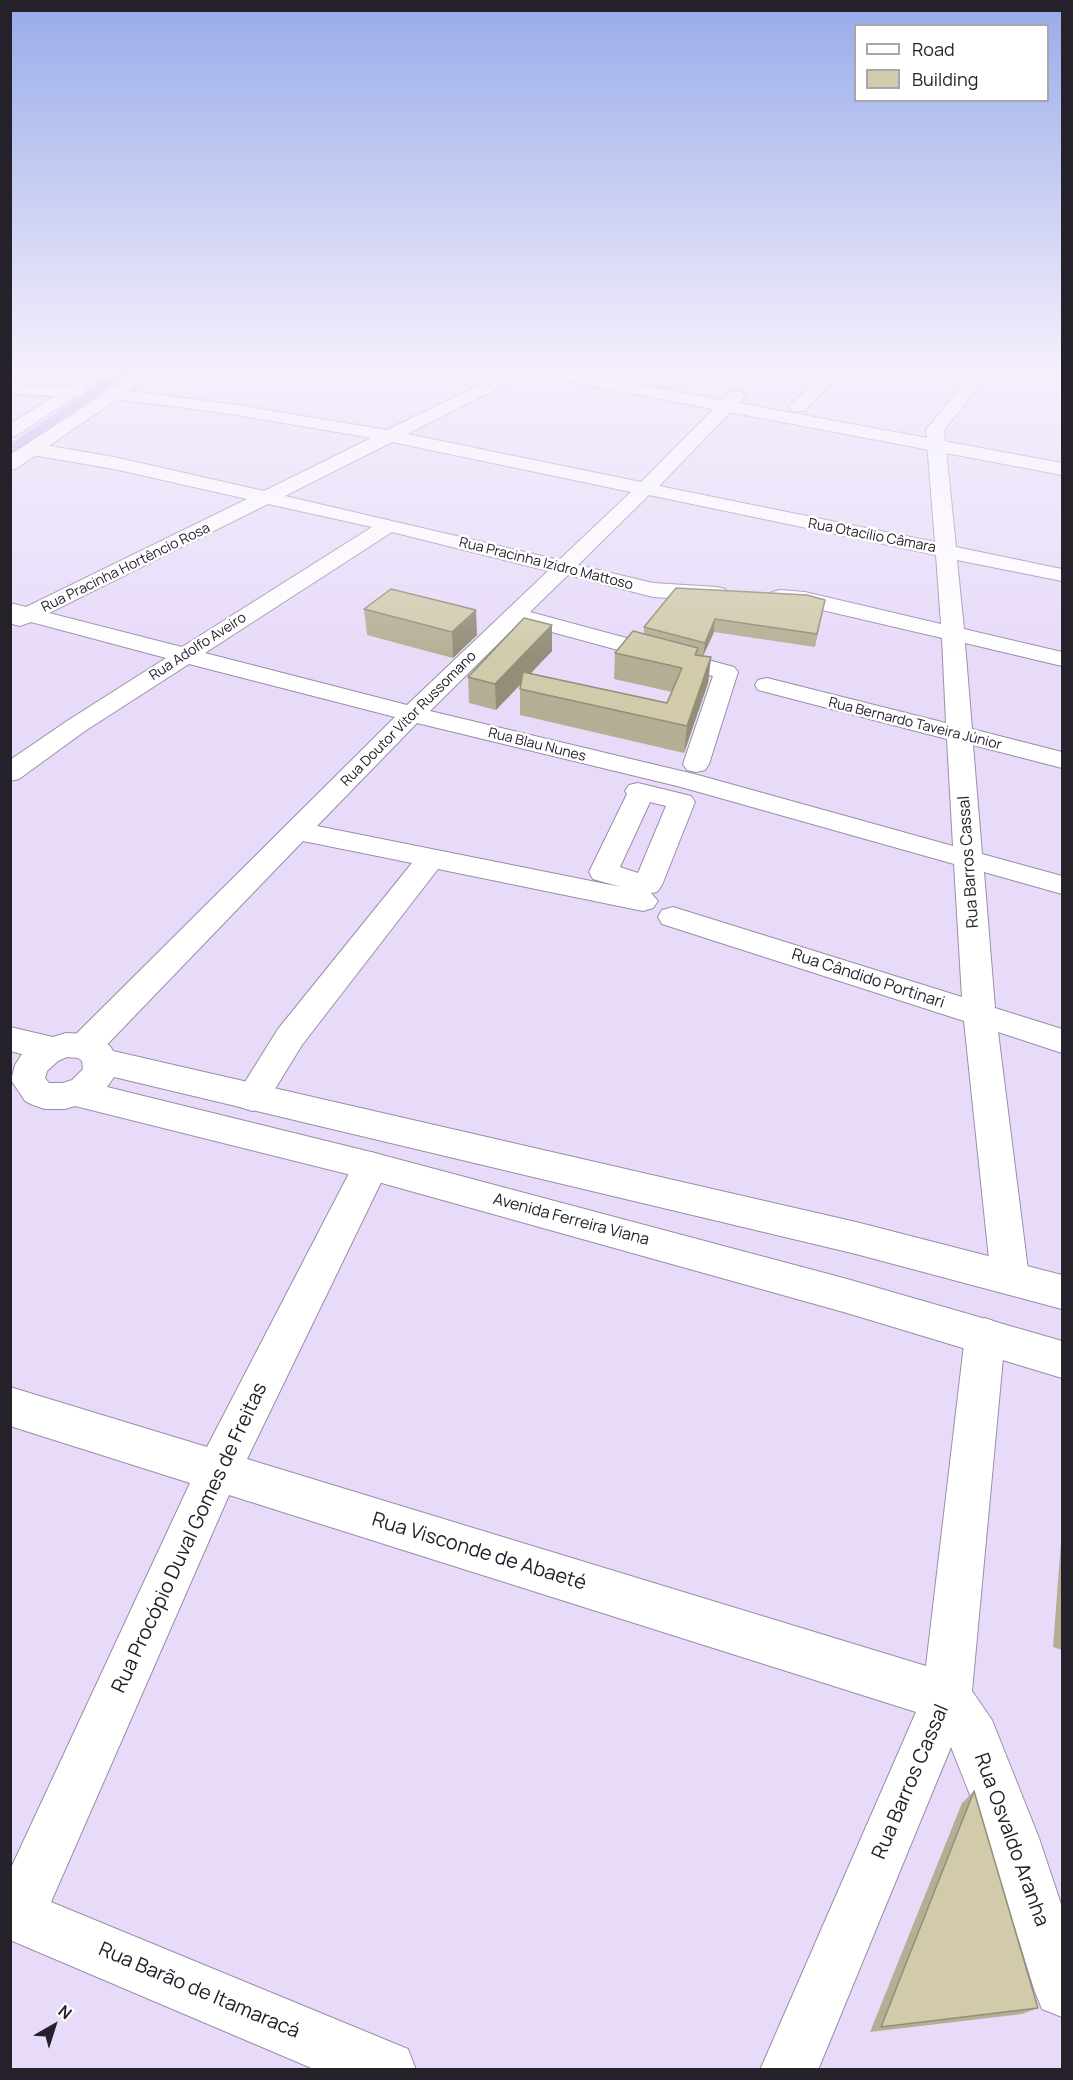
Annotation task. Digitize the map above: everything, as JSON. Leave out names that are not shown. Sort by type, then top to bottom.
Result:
[{"type":"street","name":"Rua Pracinha Izidro Mattoso","points":[[114,463],[389,525],[654,590],[732,595]]},
{"type":"street","name":"Rua Pracinha Hortêncio Rosa","points":[[17,616],[268,498],[337,463]]},
{"type":"street","name":"Rua Otacílio Câmara","points":[[517,463],[1062,575]]},
{"type":"street","name":"Rua Doutor Vitor Russomano","points":[[76,1092],[84,1089],[97,1076],[93,1054],[297,831],[412,714],[671,463]]},
{"type":"street","name":"Rua Barros Cassal","points":[[938,463],[953,634],[979,1014],[1010,1278]]},
{"type":"street","points":[[1038,463],[1062,469]]},
{"type":"street","name":"Rua Adolfo Aveiro","points":[[10,773],[76,726],[184,655],[389,525]]},
{"type":"street","points":[[756,595],[805,599],[1062,659]]},
{"type":"street","points":[[515,615],[726,672],[696,764]]},
{"type":"street","name":"Rua Blau Nunes","points":[[17,616],[184,655],[412,714],[689,781],[1062,885]]},
{"type":"street","name":"Rua Bernardo Taveira Júnior","points":[[767,685],[960,736],[1062,760]]},
{"type":"street","points":[[615,764],[606,783],[641,792]]},
{"type":"street","points":[[297,831],[643,901]]},
{"type":"street","points":[[252,1098],[290,1037],[432,857]]},
{"type":"street","name":"Rua Cândido Portinari","points":[[673,916],[1062,1041]]},
{"type":"street","points":[[10,1039],[52,1049]]},
{"type":"street","points":[[76,1092],[64,1096],[45,1096],[19,1078],[52,1049],[66,1045],[252,1098],[360,1121],[833,1233],[1062,1292]]},
{"type":"street","name":"Avenida Ferreira Viana","points":[[76,1092],[371,1166],[985,1336],[1062,1360]]},
{"type":"street","name":"Rua Procópio Duval Gomes de Freitas","points":[[14,1914],[218,1471],[371,1166]]},
{"type":"street","name":"Rua Barros Cassal","points":[[789,2070],[947,1697],[985,1336]]},
{"type":"street","name":"Rua Visconde de Abaeté","points":[[10,1406],[947,1697]]},
{"type":"street","name":"Rua Osvaldo Aranha","points":[[947,1697],[974,1738],[1012,1838],[1062,1989]]},
{"type":"street","name":"Rua Barão de Itamaracá","points":[[14,1914],[387,2070]]},
{"type":"building","points":[[676,588],[807,595],[825,600],[817,634],[715,619],[705,643],[644,627]]},
{"type":"building","points":[[391,589],[476,610],[452,632],[364,609]]},
{"type":"building","points":[[524,618],[552,625],[495,684],[468,677]]},
{"type":"building","points":[[633,631],[698,648],[695,655],[711,657],[687,726],[520,689],[523,672],[667,703],[682,668],[615,653]]},
{"type":"building","points":[[974,1791],[1038,2008],[881,2027]]}]
